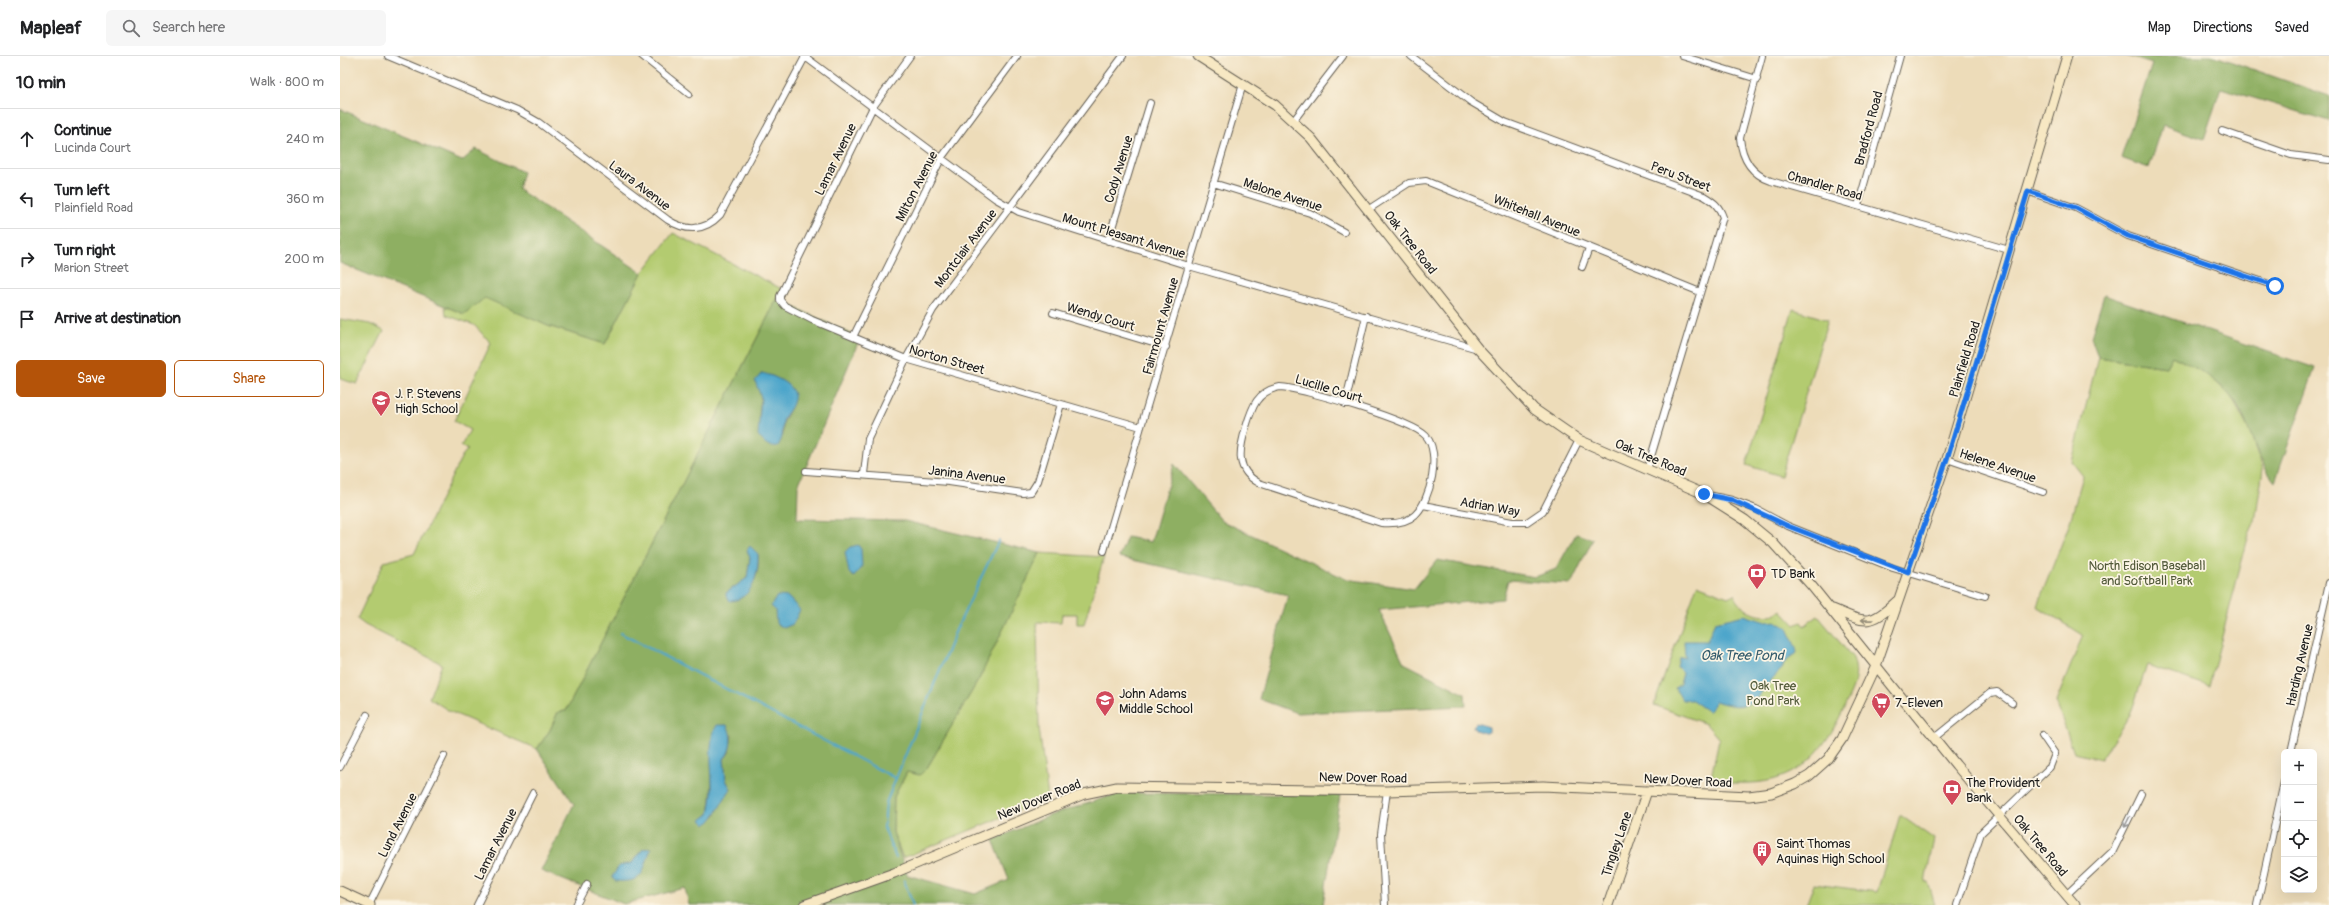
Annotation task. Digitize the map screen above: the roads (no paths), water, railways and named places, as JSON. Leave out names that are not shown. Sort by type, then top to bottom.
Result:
[{"type":"street","name":"Laura Avenue","points":[[388,56],[517,110],[538,122],[668,220],[680,226],[693,229],[709,225],[720,214],[805,56]]},
{"type":"street","points":[[642,56],[689,94]]},
{"type":"street","name":"Mount Pleasant Avenue","points":[[805,56],[1009,207],[1039,219],[1189,266],[1366,316],[1478,350]]},
{"type":"street","name":"Lamar Avenue","points":[[789,277],[873,107],[910,56]]},
{"type":"street","name":"Milton Avenue","points":[[853,337],[942,157],[1017,56]]},
{"type":"street","name":"Montclair Avenue","points":[[864,474],[868,439],[906,359],[933,310],[1123,56]]},
{"type":"street","name":"Oak Tree Road","points":[[1198,56],[1243,84],[1294,120],[1311,138],[1369,209],[1478,350],[1534,409],[1579,440],[1704,494],[1745,520],[1773,543],[1830,608],[1934,738],[2075,905]]},
{"type":"street","points":[[1294,120],[1343,56]]},
{"type":"street","name":"Peru Street","points":[[1411,56],[1471,102],[1505,122],[1714,201],[1720,209],[1722,217],[1647,470]]},
{"type":"street","points":[[1682,56],[1757,79]]},
{"type":"street","name":"Chandler Road","points":[[1762,56],[1740,138],[1741,149],[1752,171],[1771,181],[2009,250]]},
{"type":"street","name":"Bradford Road","points":[[1858,206],[1900,56]]},
{"type":"street","name":"Plainfield Road","points":[[1876,666],[1947,459],[2028,191],[2066,56]]},
{"type":"street","name":"Fairmount Avenue","points":[[1104,552],[1243,84]]},
{"type":"street","name":"Cody Avenue","points":[[1108,241],[1150,104]]},
{"type":"street","points":[[2222,131],[2292,155],[2329,160]]},
{"type":"street","name":"Whitehall Avenue","points":[[1369,209],[1409,183],[1426,181],[1700,292]]},
{"type":"street","name":"Malone Avenue","points":[[1213,183],[1310,213],[1344,232]]},
{"type":"street","points":[[2028,191],[2076,208],[2128,236],[2275,286]]},
{"type":"street","points":[[1582,267],[1589,248]]},
{"type":"street","name":"Norton Street","points":[[789,277],[780,296],[780,300],[784,306],[853,337],[906,359],[1141,427]]},
{"type":"street","name":"Wendy Court","points":[[1053,313],[1166,347]]},
{"type":"street","points":[[1345,404],[1366,316]]},
{"type":"street","name":"Lucille Court","points":[[1287,387],[1345,404],[1413,427],[1430,441],[1435,462],[1423,505],[1416,514],[1406,520],[1389,524],[1380,523],[1260,484],[1244,470],[1239,457],[1240,447],[1252,405],[1267,391],[1287,387]]},
{"type":"street","name":"Janina Avenue","points":[[806,470],[949,482],[1023,493],[1031,492],[1038,481],[1061,404]]},
{"type":"street","name":"Adrian Way","points":[[1423,505],[1512,522],[1527,522],[1543,511],[1579,440]]},
{"type":"street","name":"Helene Avenue","points":[[1947,459],[2043,492]]},
{"type":"street","points":[[1704,494],[1732,500],[1788,526],[1908,572],[1986,596]]},
{"type":"street","name":"Harding Avenue","points":[[2291,749],[2329,582]]},
{"type":"street","points":[[1830,608],[1864,621],[1875,620],[1898,600]]},
{"type":"street","name":"New Dover Road","points":[[804,905],[887,875],[1084,794],[1098,790],[1139,785],[1387,791],[1543,786],[1749,796],[1780,791],[1802,780],[1822,765],[1838,746],[1876,666]]},
{"type":"street","points":[[1934,738],[1990,693],[1997,692],[2012,703]]},
{"type":"street","points":[[340,767],[367,715]]},
{"type":"street","points":[[1957,905],[1981,833],[2050,768],[2055,754],[2042,736]]},
{"type":"street","name":"Lund Avenue","points":[[369,905],[444,756]]},
{"type":"street","points":[[2257,905],[2283,785]]},
{"type":"street","points":[[1385,905],[1381,834],[1387,791]]},
{"type":"street","name":"Tingley Lane","points":[[1608,905],[1647,791]]},
{"type":"street","name":"Lamar Avenue","points":[[477,905],[533,793]]},
{"type":"street","points":[[2066,894],[2114,851],[2141,794]]},
{"type":"street","points":[[576,905],[587,884]]},
{"type":"street","points":[[340,891],[369,905]]},
{"type":"water","points":[[762,373],[779,379],[790,387],[793,392],[793,403],[784,419],[782,436],[778,446],[766,444],[758,435],[761,397],[755,381]]},
{"type":"water","points":[[858,545],[861,549],[862,566],[854,577],[849,573],[845,552],[850,547]]},
{"type":"water","points":[[750,546],[758,554],[756,577],[753,584],[744,596],[730,601],[726,596],[726,593],[747,578],[750,558],[747,550]]},
{"type":"water","points":[[777,596],[788,597],[800,610],[793,624],[784,628],[776,623],[775,610],[771,606]]},
{"type":"water","name":"Oak Tree Pond","points":[[1744,615],[1766,622],[1776,621],[1787,628],[1797,653],[1784,663],[1782,669],[1761,694],[1748,704],[1740,706],[1729,705],[1715,701],[1709,712],[1692,700],[1682,700],[1675,688],[1680,684],[1683,673],[1677,667],[1679,658],[1685,657],[1684,641],[1707,641],[1715,622]]},
{"type":"water","points":[[1476,723],[1489,727],[1489,732],[1485,733],[1475,730],[1473,726]]},
{"type":"water","points":[[717,725],[727,725],[731,738],[729,751],[724,759],[726,780],[731,789],[713,818],[706,825],[701,820],[709,814],[711,803],[711,749],[714,732]]},
{"type":"water","points":[[651,848],[644,870],[638,878],[625,881],[615,881],[612,877],[619,866],[632,863],[643,849]]},
{"type":"waterway","points":[[896,858],[884,828],[886,803],[956,630],[999,540]]},
{"type":"waterway","points":[[620,633],[895,778]]},
{"type":"waterway","points":[[904,880],[913,905]]},
{"type":"place","name":"J. P. Stevens High School","points":[[381,417]]},
{"type":"place","name":"TD Bank","points":[[1757,590]]},
{"type":"place","name":"John Adams Middle School","points":[[1105,717]]},
{"type":"place","name":"7-Eleven","points":[[1881,719]]},
{"type":"place","name":"The Provident Bank","points":[[1952,806]]},
{"type":"place","name":"Saint Thomas Aquinas High School","points":[[1762,867]]},
{"type":"park label","name":"North Edison Baseball and Softball Park","points":[[2147,572]]},
{"type":"park label","name":"Oak Tree Pond Park","points":[[1773,692]]}]
